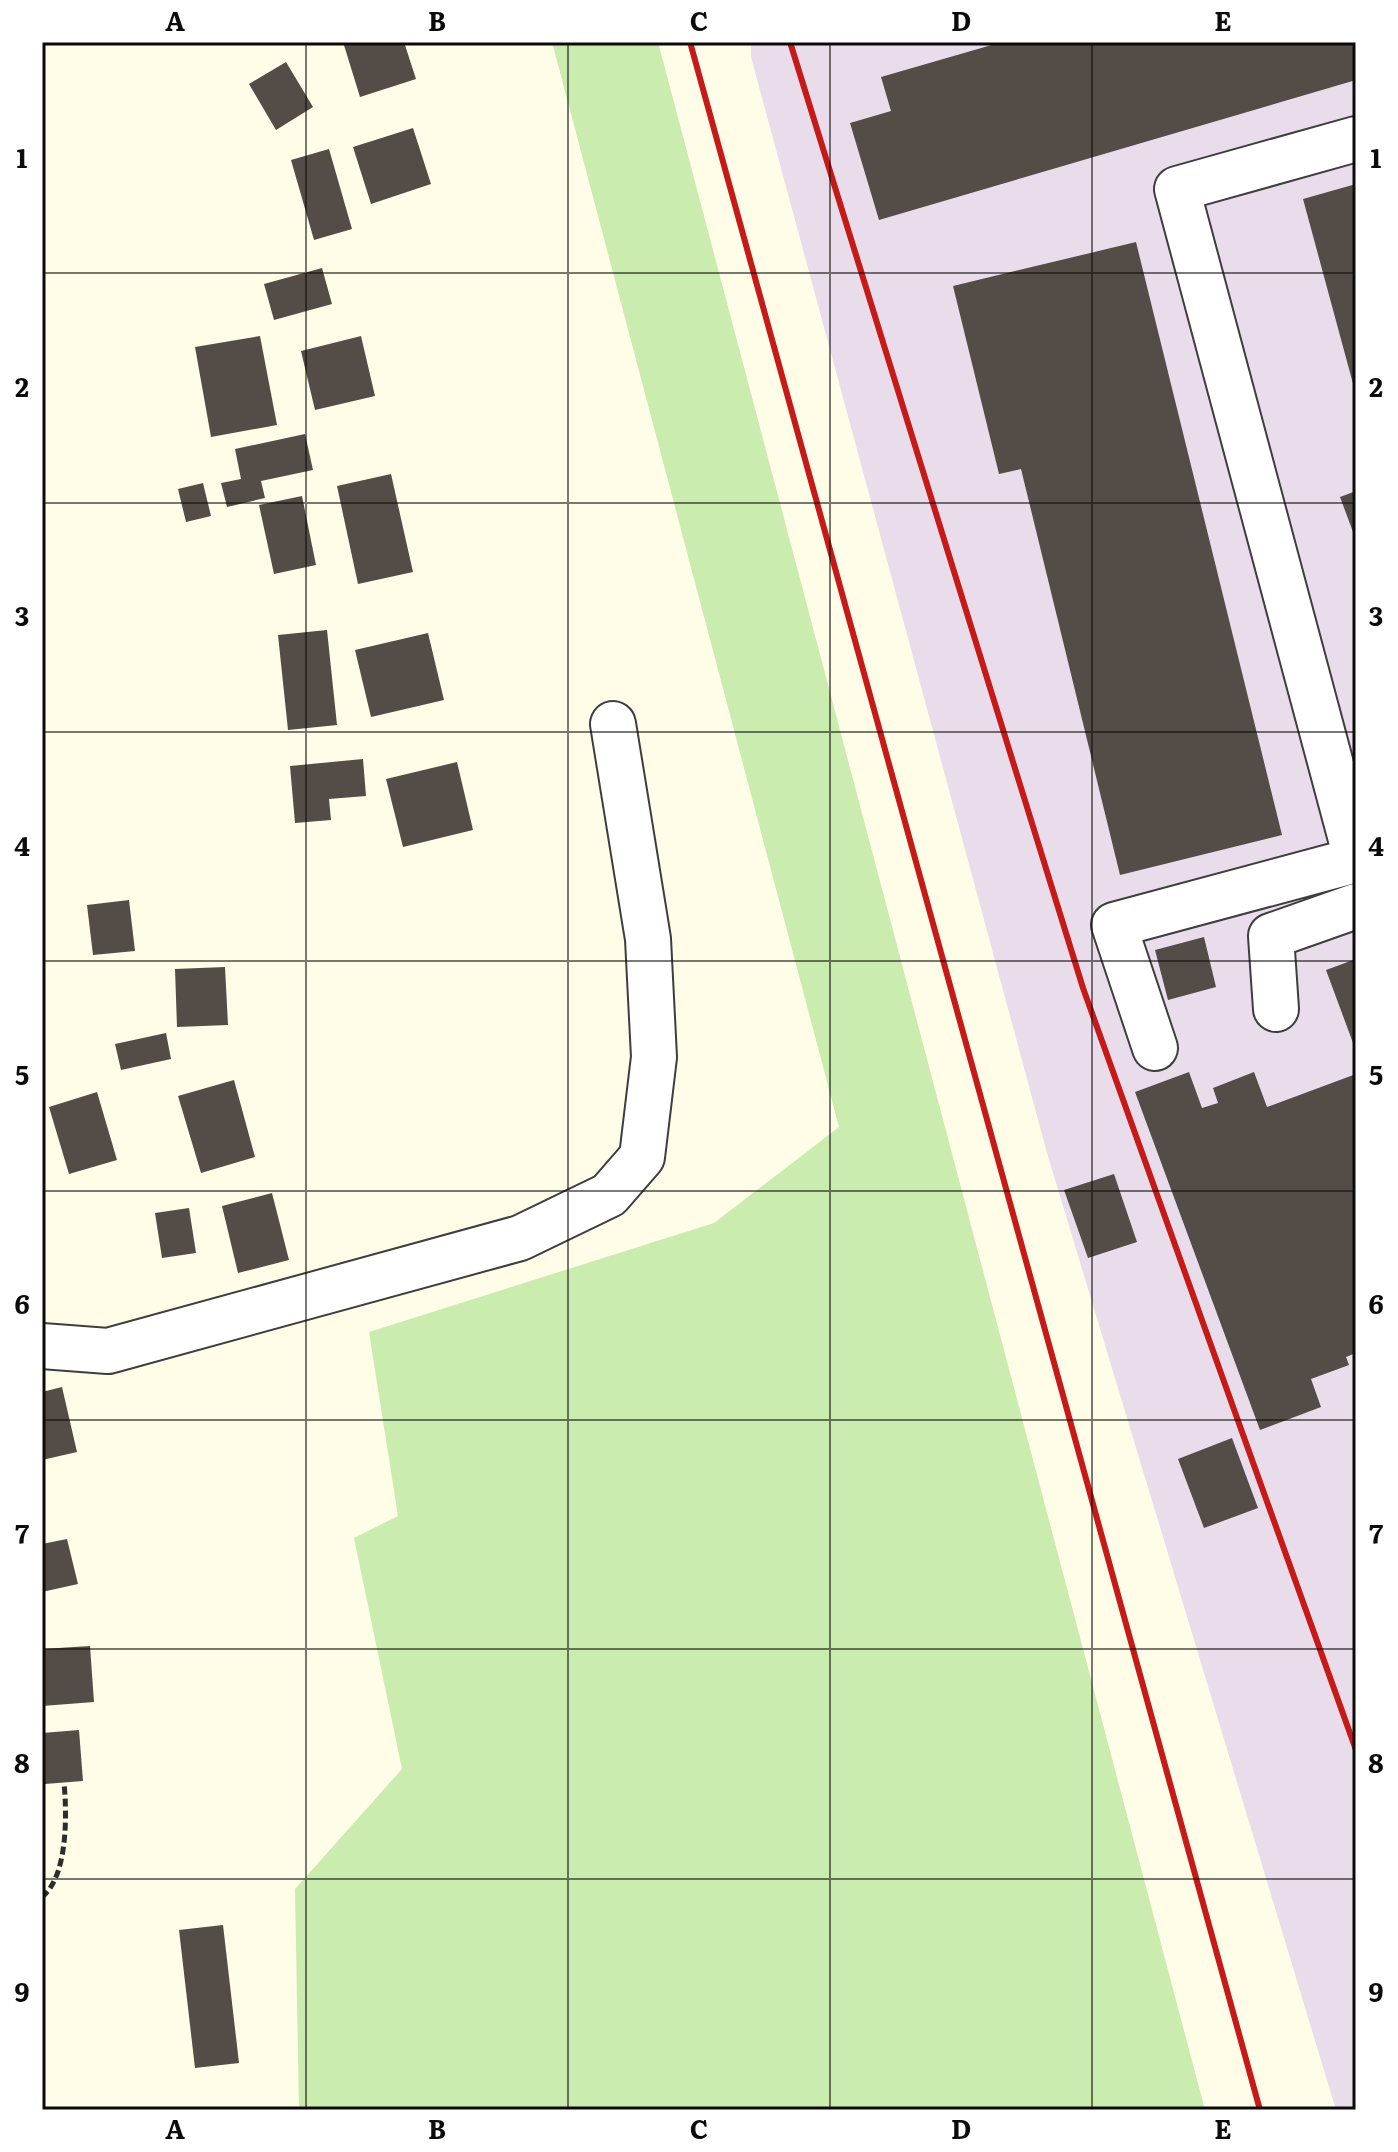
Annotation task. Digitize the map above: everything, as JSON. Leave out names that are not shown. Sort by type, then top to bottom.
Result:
[{"type":"street","points":[[1155,1048],[1114,925],[1356,859],[1177,189],[1356,139]]},
{"type":"street","points":[[42,1346],[108,1351],[520,1238],[609,1195],[642,1157],[654,1057],[648,939],[613,724]]},
{"type":"street","points":[[1254,888],[1271,936],[1276,1009]]},
{"type":"street","points":[[1271,936],[1356,906]]},
{"type":"path","points":[[42,1897],[52,1889],[68,1823],[64,1783]]},
{"type":"shaded area","points":[[751,42],[1356,42],[1356,2110],[1336,2110],[1047,1153],[751,57]]},
{"type":"green space","points":[[552,42],[658,42],[1205,2110],[299,2110],[295,1889],[402,1769],[354,1538],[398,1516],[369,1332],[714,1223],[839,1127]]},
{"type":"building","points":[[343,42],[404,42],[416,79],[360,97]]},
{"type":"building","points":[[1002,42],[1356,42],[1356,80],[879,220],[850,123],[891,111],[881,77]]},
{"type":"building","points":[[286,62],[313,107],[276,130],[249,84]]},
{"type":"building","points":[[413,128],[431,184],[371,204],[353,147]]},
{"type":"building","points":[[329,149],[352,229],[314,240],[291,160]]},
{"type":"building","points":[[1356,184],[1356,391],[1355,391],[1303,199]]},
{"type":"building","points":[[1136,242],[1282,835],[1120,875],[1021,469],[999,474],[953,286]]},
{"type":"building","points":[[322,268],[332,304],[274,320],[264,284]]},
{"type":"building","points":[[260,336],[277,425],[211,437],[195,347]]},
{"type":"building","points":[[361,336],[375,396],[315,410],[301,351]]},
{"type":"building","points":[[305,434],[313,470],[261,481],[265,498],[227,507],[221,483],[241,479],[235,449]]},
{"type":"building","points":[[391,474],[413,572],[358,584],[337,486]]},
{"type":"building","points":[[203,483],[211,516],[186,522],[178,489]]},
{"type":"building","points":[[1356,491],[1356,540],[1340,497]]},
{"type":"building","points":[[302,496],[316,565],[274,574],[259,505]]},
{"type":"building","points":[[327,630],[337,725],[288,730],[278,635]]},
{"type":"building","points":[[428,633],[444,700],[371,717],[355,650]]},
{"type":"building","points":[[363,759],[366,796],[329,799],[331,820],[295,823],[290,766]]},
{"type":"building","points":[[457,762],[473,830],[403,847],[386,779]]},
{"type":"building","points":[[129,900],[135,951],[93,955],[87,905]]},
{"type":"building","points":[[1204,937],[1216,987],[1168,1000],[1155,950]]},
{"type":"building","points":[[1356,959],[1356,1051],[1326,970]]},
{"type":"building","points":[[225,967],[228,1025],[177,1027],[175,969]]},
{"type":"building","points":[[166,1033],[171,1059],[121,1070],[115,1044]]},
{"type":"building","points":[[1189,1072],[1202,1108],[1218,1103],[1213,1088],[1254,1072],[1267,1107],[1356,1074],[1356,1353],[1346,1357],[1349,1365],[1311,1379],[1321,1407],[1260,1430],[1135,1092]]},
{"type":"building","points":[[234,1080],[255,1157],[201,1173],[178,1096]]},
{"type":"building","points":[[97,1092],[117,1160],[69,1174],[49,1107]]},
{"type":"building","points":[[1114,1174],[1137,1242],[1088,1258],[1064,1190]]},
{"type":"building","points":[[272,1193],[289,1260],[238,1273],[222,1206]]},
{"type":"building","points":[[189,1208],[196,1253],[162,1258],[155,1213]]},
{"type":"building","points":[[62,1387],[77,1452],[42,1460],[42,1392]]},
{"type":"building","points":[[1232,1438],[1258,1508],[1204,1528],[1178,1459]]},
{"type":"building","points":[[67,1539],[78,1584],[42,1592],[42,1544]]},
{"type":"building","points":[[90,1646],[94,1702],[42,1706],[42,1649]]},
{"type":"building","points":[[79,1730],[83,1781],[45,1784],[42,1733]]},
{"type":"building","points":[[223,1925],[239,2063],[195,2068],[179,1930]]},
{"type":"railway","points":[[690,42],[1260,2110]]},
{"type":"railway","points":[[790,42],[1083,988],[1356,1750]]}]
